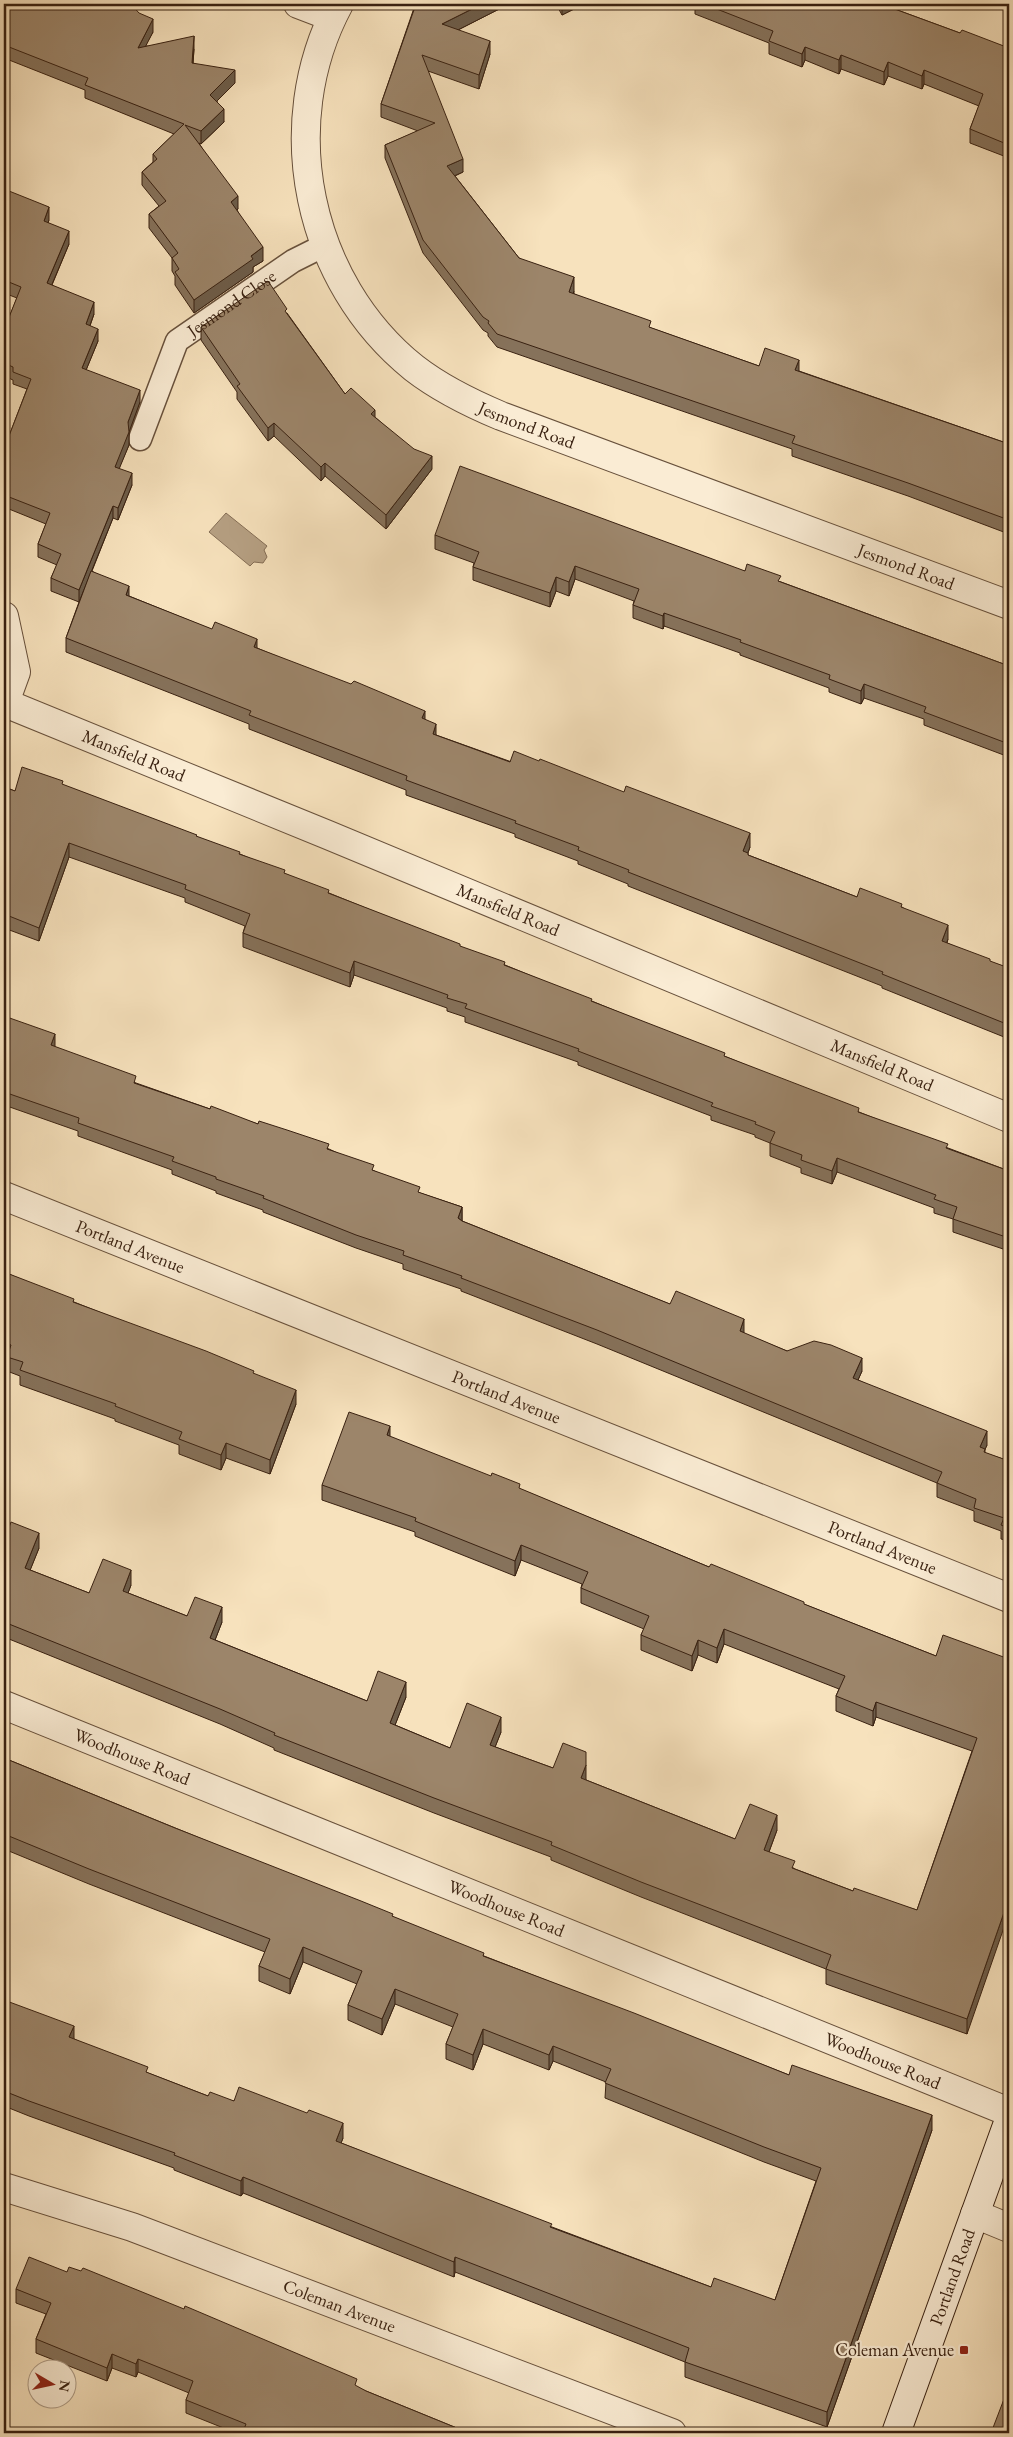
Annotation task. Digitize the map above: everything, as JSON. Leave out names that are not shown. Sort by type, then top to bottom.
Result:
[{"type":"street","points":[[298,4],[336,10]]},
{"type":"street","name":"Jesmond Road","points":[[336,10],[313,71],[305,123],[310,195],[324,245],[351,297],[367,321],[414,368],[471,404],[1009,605]]},
{"type":"street","name":"Mansfield Road","points":[[4,616],[16,672],[4,704],[346,842],[1009,1118]]},
{"type":"street","name":"Portland Avenue","points":[[4,1196],[1009,1598]]},
{"type":"street","name":"Woodhouse Road","points":[[4,1705],[1009,2112]]},
{"type":"street","name":"Portland Road","points":[[896,2433],[1009,2120]]},
{"type":"street","name":"Coleman Avenue","points":[[4,2187],[132,2227],[672,2433]]},
{"type":"street","points":[[975,2214],[1009,2228]]},
{"type":"lane","name":"Jesmond Close","points":[[140,439],[178,341],[293,261],[324,245]]},
{"type":"shaded area","points":[[226,513],[267,546],[264,550],[267,557],[263,563],[254,562],[250,566],[209,532]]},
{"type":"building","points":[[4,4],[131,4],[139,13],[153,19],[138,48],[194,36],[192,63],[235,70],[210,95],[224,109],[201,131],[185,125],[238,196],[231,202],[263,247],[251,256],[253,259],[194,300],[175,272],[179,269],[172,258],[178,253],[149,214],[166,201],[142,172],[157,159],[153,154],[184,124],[85,85],[88,78],[4,45]]},
{"type":"building","points":[[416,4],[482,4],[442,24],[490,41],[479,75],[422,55],[463,159],[447,166],[519,258],[574,277],[569,292],[651,321],[649,327],[759,366],[765,348],[799,360],[795,370],[1009,444],[1009,520],[792,443],[795,436],[497,334],[488,323],[489,321],[483,317],[423,240],[385,145],[435,123],[381,104]]},
{"type":"building","points":[[704,4],[881,4],[960,33],[962,30],[1009,48],[1009,145],[970,129],[983,94],[924,70],[922,76],[888,62],[884,72],[841,55],[839,60],[805,47],[802,54],[769,41],[773,31]]},
{"type":"building","points":[[4,189],[49,207],[44,221],[69,231],[47,283],[94,302],[86,324],[98,329],[82,368],[140,390],[128,422],[129,432],[115,467],[132,473],[118,508],[113,506],[79,590],[51,578],[61,554],[38,544],[50,513],[4,495],[4,449],[31,379],[13,372],[13,367],[4,363],[4,330],[21,287],[4,280]]},
{"type":"building","points":[[268,281],[287,309],[285,311],[345,394],[351,388],[375,410],[371,414],[414,449],[432,456],[386,515],[325,463],[321,467],[274,423],[268,428],[237,386],[240,384],[201,327]]},
{"type":"building","points":[[460,466],[745,571],[747,564],[781,576],[778,581],[1009,666],[1009,744],[924,712],[926,707],[864,684],[861,691],[829,679],[830,675],[740,642],[741,640],[664,613],[663,616],[633,605],[639,589],[575,566],[569,582],[556,577],[550,593],[473,567],[479,552],[435,535]]},
{"type":"building","points":[[91,571],[129,586],[126,595],[212,629],[215,622],[257,639],[254,647],[351,684],[354,681],[425,711],[422,718],[436,724],[433,734],[510,762],[514,751],[539,761],[540,759],[624,792],[626,786],[750,833],[743,851],[748,853],[748,855],[857,897],[860,888],[902,904],[901,907],[948,925],[942,941],[1009,968],[1009,1025],[882,974],[883,972],[628,872],[629,870],[578,850],[579,847],[406,780],[407,776],[249,715],[251,711],[66,638]]},
{"type":"building","points":[[22,767],[63,781],[62,784],[240,852],[239,854],[285,870],[284,873],[329,890],[328,893],[505,962],[504,965],[592,999],[591,1001],[725,1053],[724,1056],[859,1108],[858,1112],[948,1144],[946,1148],[1009,1171],[1009,1238],[953,1219],[957,1207],[934,1199],[936,1195],[837,1158],[832,1171],[801,1160],[802,1155],[770,1143],[775,1132],[755,1124],[756,1122],[711,1106],[713,1103],[578,1051],[579,1049],[465,1008],[467,1004],[447,998],[448,995],[354,961],[350,973],[243,933],[250,914],[185,889],[186,885],[69,843],[39,928],[4,914],[4,833],[7,825],[4,824],[4,787],[15,791]]},
{"type":"building","points":[[4,1016],[55,1034],[51,1045],[136,1076],[134,1083],[210,1109],[211,1106],[258,1124],[259,1121],[329,1144],[327,1149],[374,1165],[372,1170],[420,1187],[418,1192],[462,1207],[458,1218],[462,1221],[670,1304],[676,1291],[744,1319],[740,1331],[787,1351],[814,1341],[831,1345],[862,1358],[853,1378],[987,1431],[980,1447],[985,1449],[984,1452],[1009,1461],[1009,1528],[1001,1525],[1004,1518],[974,1508],[976,1499],[937,1483],[942,1472],[597,1330],[461,1278],[462,1276],[403,1255],[404,1251],[356,1235],[263,1198],[264,1196],[172,1161],[174,1157],[78,1123],[79,1118],[4,1092]]},
{"type":"building","points":[[4,1272],[74,1299],[73,1302],[206,1351],[296,1390],[270,1460],[226,1443],[221,1455],[179,1439],[182,1432],[115,1406],[116,1404],[20,1370],[23,1362],[7,1357],[11,1345],[4,1342]]},
{"type":"building","points":[[349,1412],[390,1426],[387,1435],[491,1476],[492,1473],[520,1484],[519,1488],[709,1567],[711,1564],[804,1602],[804,1604],[936,1656],[943,1635],[1009,1659],[1009,1898],[967,2019],[826,1969],[831,1955],[641,1882],[551,1845],[552,1842],[274,1735],[275,1733],[220,1709],[4,1622],[4,1540],[11,1522],[39,1533],[25,1568],[89,1593],[103,1559],[131,1570],[123,1591],[187,1616],[195,1597],[222,1607],[210,1638],[367,1701],[378,1671],[406,1682],[390,1723],[450,1748],[467,1703],[501,1717],[490,1745],[553,1768],[563,1743],[586,1752],[586,1765],[581,1778],[735,1839],[750,1804],[777,1815],[764,1850],[795,1861],[792,1868],[853,1891],[854,1888],[917,1910],[977,1738],[876,1702],[873,1711],[836,1696],[845,1676],[724,1629],[717,1648],[698,1640],[692,1656],[641,1635],[649,1616],[581,1588],[588,1572],[521,1545],[515,1561],[415,1521],[416,1518],[322,1485]]},
{"type":"building","points":[[4,1758],[393,1914],[392,1916],[484,1953],[483,1956],[634,2013],[789,2075],[792,2065],[932,2115],[827,2412],[685,2362],[689,2348],[455,2257],[454,2262],[243,2177],[241,2181],[174,2155],[175,2153],[4,2091],[4,2000],[74,2026],[69,2037],[148,2067],[146,2072],[208,2096],[210,2092],[234,2101],[239,2087],[307,2113],[309,2110],[343,2123],[336,2141],[552,2224],[550,2227],[711,2287],[714,2278],[775,2300],[821,2168],[605,2083],[611,2069],[553,2046],[549,2055],[483,2029],[473,2055],[446,2044],[458,2014],[395,1989],[382,2019],[348,2005],[362,1971],[303,1947],[290,1979],[259,1966],[270,1939],[4,1834]]},
{"type":"building","points":[[29,2257],[67,2272],[69,2267],[81,2271],[83,2268],[184,2309],[185,2306],[357,2379],[355,2385],[366,2391],[469,2433],[254,2433],[244,2429],[246,2424],[186,2400],[193,2381],[138,2359],[136,2364],[112,2354],[107,2368],[36,2339],[51,2303],[16,2289]]},
{"type":"building","points":[[1009,2386],[1009,2433],[991,2433]]},
{"type":"place","name":"Coleman Avenue","points":[[964,2350]]}]
